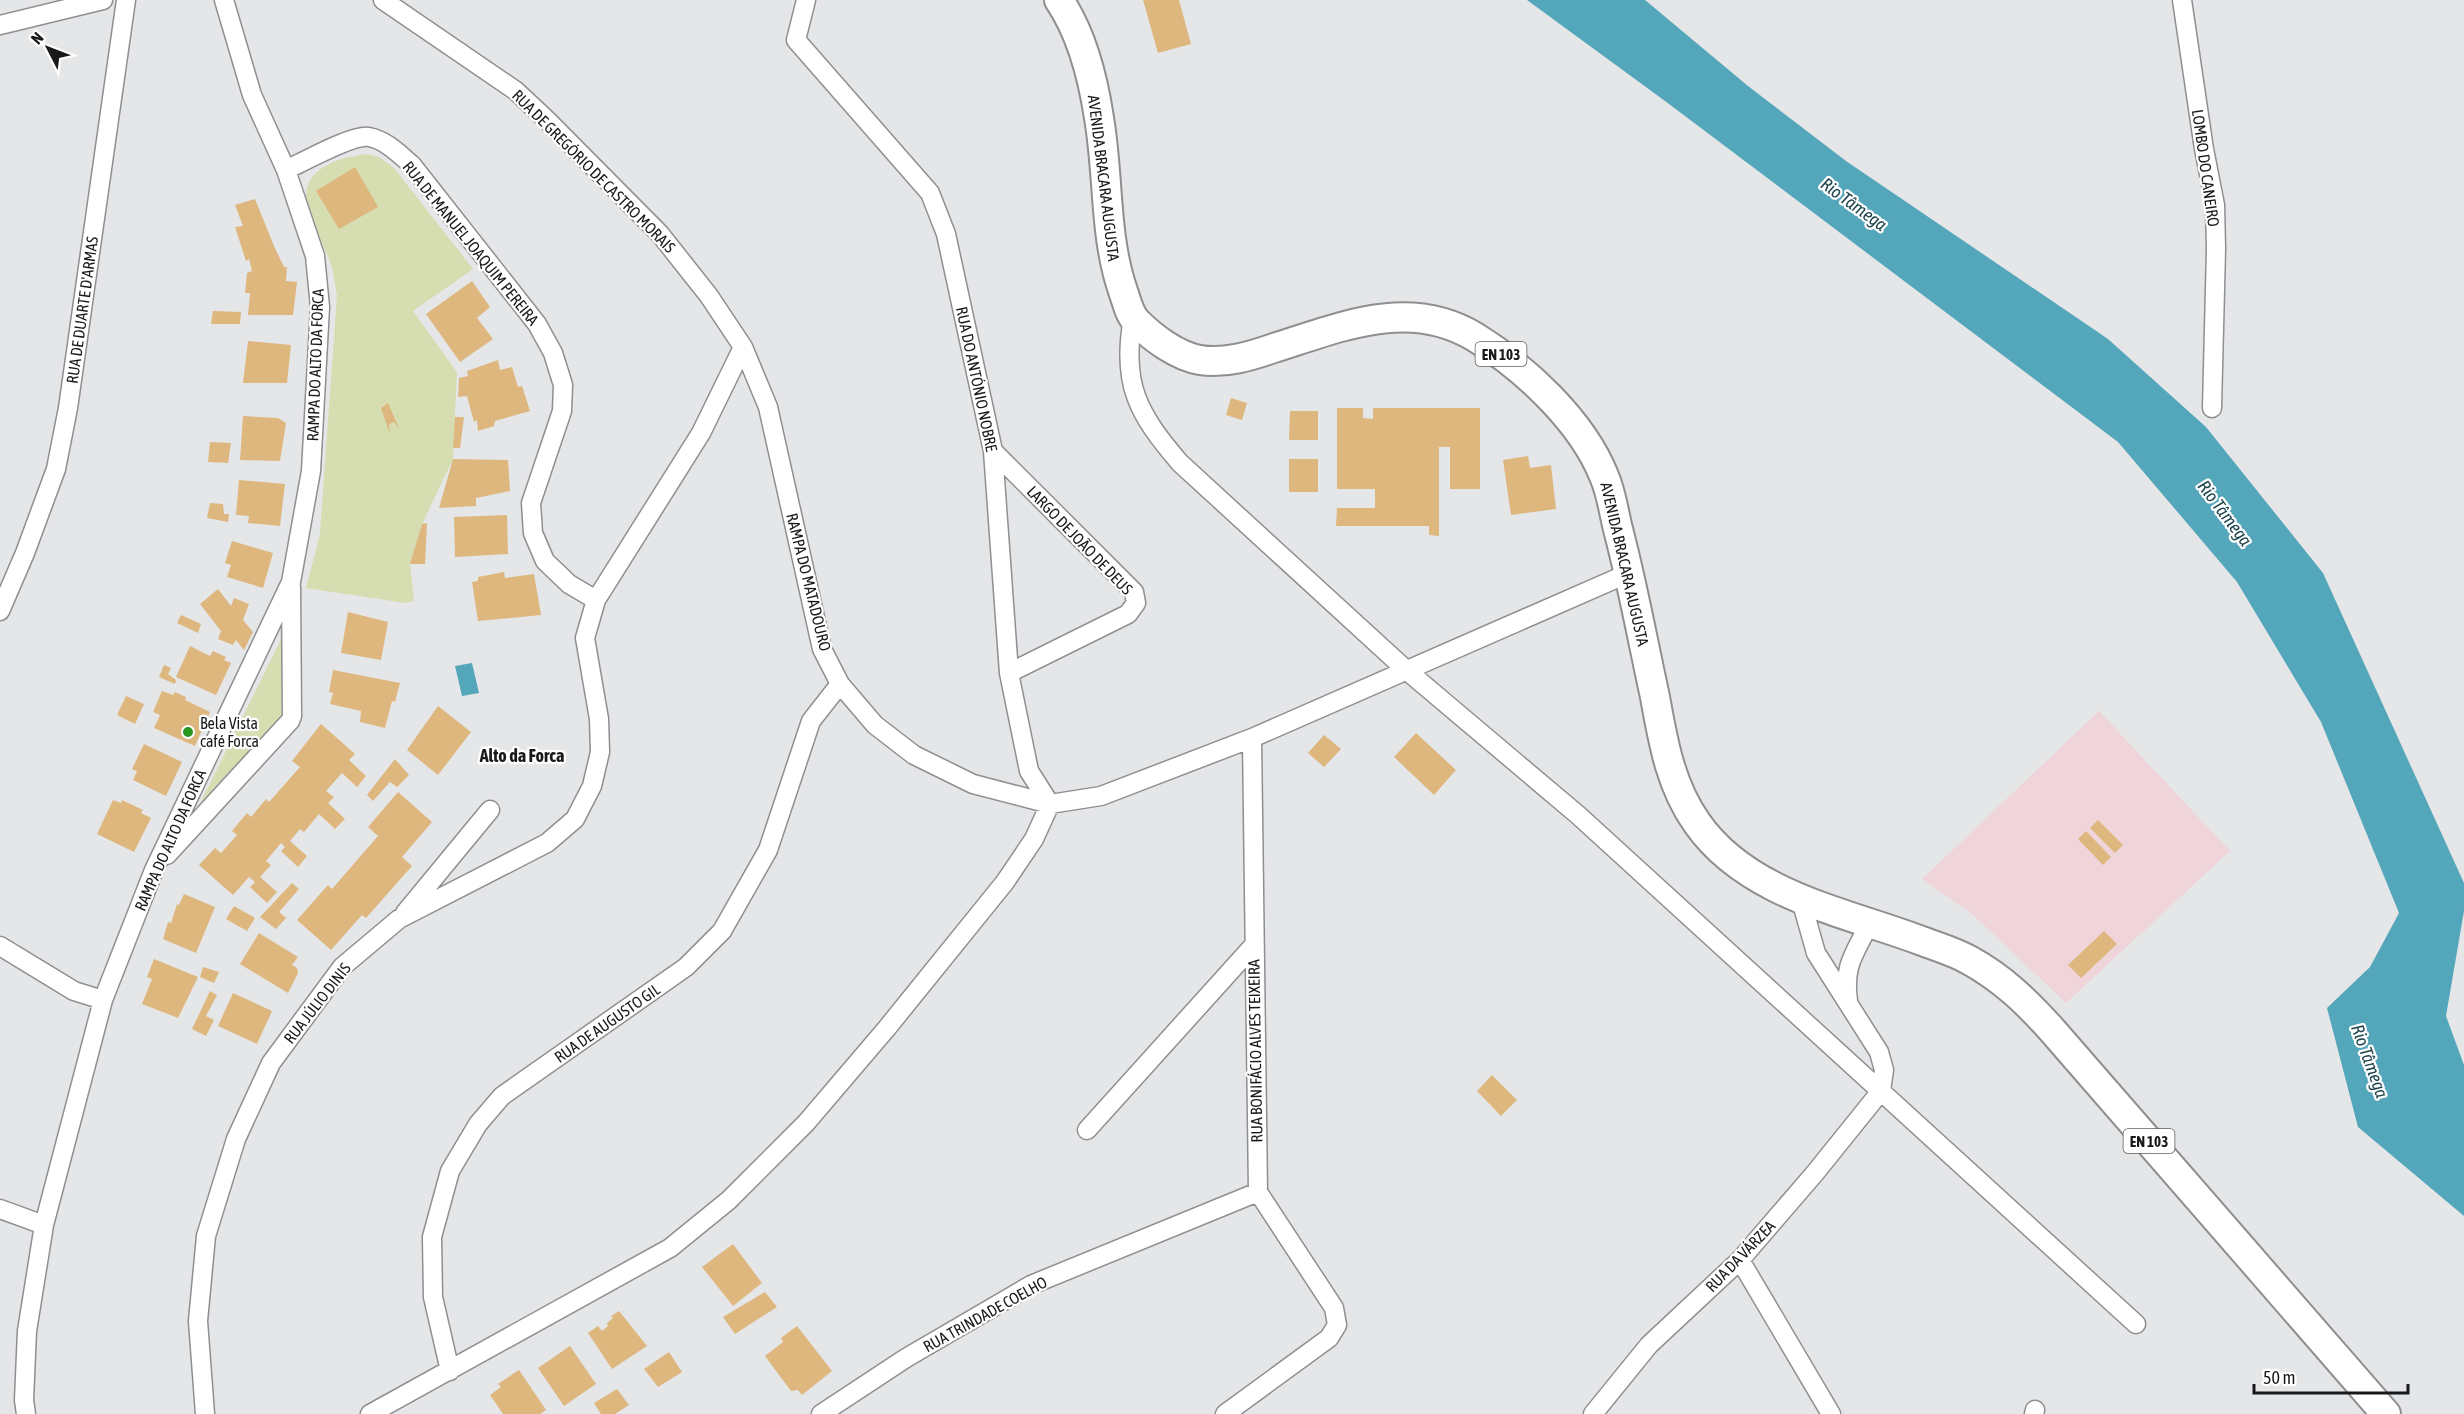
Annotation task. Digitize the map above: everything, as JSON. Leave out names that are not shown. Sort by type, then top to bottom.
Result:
[{"type":"main road","name":"AVENIDA BRACARA AUGUSTA","points":[[1059,0],[1089,69],[1100,120],[1113,264],[1133,318],[1166,346],[1200,360],[1242,358],[1362,321],[1409,316],[1460,328],[1499,352],[1545,393],[1578,429],[1605,477],[1629,573],[1668,763],[1680,794],[1697,824],[1724,853],[1756,879],[1801,900],[1870,922]]},
{"type":"main road","name":"EN 103","points":[[1870,922],[1967,958],[2026,1001],[2386,1414]]},
{"type":"street","points":[[0,25],[103,0]]},
{"type":"street","name":"RUA DE DUARTE D'ARMAS","points":[[0,610],[25,554],[56,469],[66,418],[126,0]]},
{"type":"street","name":"RAMPA DO ALTO DA FORCA","points":[[26,1414],[24,1400],[27,1331],[44,1225],[103,1000],[154,870],[291,582],[311,471],[320,307],[315,256],[286,170],[252,95],[224,0]]},
{"type":"street","name":"RUA DE GREGÓRIO DE CASTRO MORAIS","points":[[383,0],[516,91],[547,120],[660,234],[709,296],[743,347]]},
{"type":"street","name":"RUA DO ANTÓNIO NOBRE","points":[[806,0],[796,40],[930,193],[946,234],[993,451],[1009,673],[1029,771],[1050,804]]},
{"type":"street","name":"LOMBO DO CANEIRO","points":[[2182,0],[2204,149],[2215,206],[2217,249],[2212,408]]},
{"type":"street","name":"RUA DE MANUEL JOAQUIM PEREIRA","points":[[286,170],[350,140],[368,136],[391,147],[412,165],[537,324],[553,353],[563,384],[562,411],[531,503],[533,533],[545,561],[569,584],[596,600]]},
{"type":"street","points":[[1133,318],[1128,358],[1129,376],[1135,398],[1161,441],[1199,482],[1405,669],[1578,815],[2136,1324]]},
{"type":"street","points":[[596,600],[700,433],[743,347]]},
{"type":"street","name":"RAMPA DO MATADOURO","points":[[743,347],[768,407],[822,649],[840,684],[875,725],[914,755],[974,784],[1050,804],[1101,796],[1252,738],[1405,669],[1629,573]]},
{"type":"street","name":"LARGO DE JOÃO DE DEUS","points":[[993,451],[1134,592],[1136,603],[1128,614],[1009,673]]},
{"type":"street","points":[[154,870],[290,721],[292,716],[291,582]]},
{"type":"street","name":"RUA JÚLIO DINIS","points":[[205,1414],[198,1321],[206,1236],[236,1139],[271,1063],[342,967],[399,919],[548,843],[574,819],[592,786],[600,752],[599,719],[585,638],[596,600]]},
{"type":"street","name":"RUA DE AUGUSTO GIL","points":[[450,1371],[434,1297],[432,1237],[450,1171],[478,1124],[502,1096],[686,967],[722,932],[768,850],[811,721],[840,684]]},
{"type":"street","name":"RUA BONIFÁCIO ALVES TEIXEIRA","points":[[1252,738],[1258,1192]]},
{"type":"street","points":[[370,1414],[670,1248],[729,1200],[806,1124],[1005,882],[1034,839],[1050,804]]},
{"type":"street","points":[[399,919],[490,810]]},
{"type":"street","points":[[1801,900],[1816,953],[1879,1052],[1884,1070],[1881,1090]]},
{"type":"street","points":[[1849,1004],[1845,980],[1850,963],[1870,922]]},
{"type":"street","points":[[0,946],[74,991],[103,1000]]},
{"type":"street","points":[[1087,1130],[1253,946]]},
{"type":"street","name":"RUA DA VÁRZEA","points":[[1593,1414],[1649,1345],[1740,1260],[1815,1173],[1881,1090]]},
{"type":"street","points":[[1225,1414],[1329,1338],[1337,1325],[1334,1308],[1258,1192]]},
{"type":"street","name":"RUA TRINDADE COELHO","points":[[821,1414],[906,1358],[1031,1285],[1258,1192]]},
{"type":"street","points":[[0,1209],[44,1225]]},
{"type":"street","points":[[1740,1260],[1831,1414]]},
{"type":"shaded area","points":[[2099,711],[2230,851],[2066,1003],[1972,914],[1922,879]]},
{"type":"green space","points":[[366,154],[379,157],[394,168],[473,269],[413,311],[457,372],[453,459],[424,520],[410,564],[414,601],[406,603],[306,588],[320,534],[337,296],[331,264],[312,219],[306,194],[308,184],[320,170],[337,161]]},
{"type":"green space","points":[[286,629],[283,705],[280,719],[193,818]]},
{"type":"water","name":"Rio Tâmega","points":[[1527,0],[1645,0],[1748,86],[1846,161],[2108,339],[2206,427],[2323,573],[2464,883],[2464,911],[2446,1016],[2464,1065],[2464,1216],[2358,1127],[2327,1008],[2370,967],[2399,913],[2321,722],[2237,582],[2118,442]]},
{"type":"water","points":[[472,663],[479,693],[462,696],[455,666]]},
{"type":"building","points":[[1143,0],[1179,0],[1191,44],[1158,53]]},
{"type":"building","points":[[355,167],[378,207],[339,229],[316,191]]},
{"type":"building","points":[[255,199],[274,246],[284,267],[287,267],[286,281],[297,282],[293,315],[248,315],[250,293],[245,293],[247,273],[252,271],[249,259],[246,261],[235,227],[243,226],[235,205]]},
{"type":"building","points":[[472,281],[490,307],[477,318],[493,339],[460,362],[426,314]]},
{"type":"building","points":[[213,311],[241,312],[240,324],[211,324]]},
{"type":"building","points":[[248,341],[291,345],[287,383],[243,383]]},
{"type":"building","points":[[498,360],[500,370],[512,367],[518,387],[522,386],[530,411],[495,421],[494,426],[478,431],[477,420],[474,422],[467,396],[458,397],[459,378],[468,376],[467,371]]},
{"type":"building","points":[[1231,398],[1247,403],[1242,420],[1226,415]]},
{"type":"building","points":[[388,403],[399,428],[394,422],[389,424],[390,434],[381,408]]},
{"type":"building","points":[[1337,408],[1363,408],[1363,418],[1373,419],[1373,408],[1480,408],[1480,489],[1450,489],[1450,447],[1439,447],[1439,536],[1429,535],[1429,526],[1336,526],[1337,508],[1375,508],[1375,489],[1337,489]]},
{"type":"building","points":[[1290,411],[1318,411],[1318,440],[1289,440]]},
{"type":"building","points":[[243,416],[278,418],[286,423],[280,461],[240,460]]},
{"type":"building","points":[[455,417],[464,417],[460,448],[453,448]]},
{"type":"building","points":[[210,442],[231,443],[228,463],[208,462]]},
{"type":"building","points":[[1528,456],[1530,468],[1551,465],[1556,509],[1511,515],[1503,460]]},
{"type":"building","points":[[453,459],[508,460],[510,491],[476,498],[476,506],[439,508]]},
{"type":"building","points":[[1289,459],[1318,459],[1318,492],[1289,492]]},
{"type":"building","points":[[239,480],[285,484],[280,526],[248,523],[249,516],[236,515]]},
{"type":"building","points":[[210,503],[223,504],[224,514],[229,514],[228,522],[207,518]]},
{"type":"building","points":[[507,515],[508,554],[455,557],[454,517]]},
{"type":"building","points":[[427,523],[425,564],[410,564],[422,524]]},
{"type":"building","points":[[232,541],[273,553],[263,588],[227,577],[231,565],[225,563]]},
{"type":"building","points":[[504,572],[505,578],[534,574],[541,615],[478,621],[472,582],[478,581],[478,577]]},
{"type":"building","points":[[218,589],[231,606],[234,598],[249,604],[243,620],[253,632],[244,650],[236,640],[233,645],[218,639],[221,631],[200,604]]},
{"type":"building","points":[[348,612],[388,622],[381,660],[341,653]]},
{"type":"building","points":[[181,615],[201,624],[198,633],[177,623]]},
{"type":"building","points":[[190,646],[210,656],[213,651],[226,657],[224,660],[231,663],[216,695],[176,677]]},
{"type":"building","points":[[164,665],[171,668],[168,674],[176,680],[175,684],[159,677]]},
{"type":"building","points":[[333,670],[400,683],[395,702],[392,701],[385,728],[360,722],[361,711],[330,704],[333,693],[329,692]]},
{"type":"building","points":[[162,691],[173,695],[175,692],[186,697],[185,700],[210,712],[195,746],[154,728],[160,715],[153,712]]},
{"type":"building","points":[[126,696],[144,704],[135,724],[117,715]]},
{"type":"building","points":[[438,706],[471,732],[438,775],[407,750]]},
{"type":"building","points":[[321,724],[355,754],[349,760],[366,776],[357,787],[342,773],[326,791],[334,797],[328,803],[345,819],[335,829],[319,814],[304,832],[300,829],[290,841],[307,856],[298,867],[281,851],[285,847],[281,843],[266,861],[271,865],[260,877],[277,892],[267,903],[250,887],[255,882],[249,877],[233,895],[199,865],[215,848],[221,853],[237,835],[232,831],[247,813],[251,817],[266,799],[269,802],[300,767],[292,761]]},
{"type":"building","points":[[1416,733],[1456,770],[1434,795],[1394,757]]},
{"type":"building","points":[[1324,735],[1341,749],[1324,767],[1308,753]]},
{"type":"building","points":[[144,744],[182,762],[166,796],[133,780],[137,771],[132,769]]},
{"type":"building","points":[[395,759],[409,775],[397,787],[390,782],[373,801],[367,795]]},
{"type":"building","points":[[398,792],[432,822],[402,857],[412,866],[366,918],[362,915],[331,950],[297,920],[328,885],[332,889],[378,836],[368,827]]},
{"type":"building","points":[[113,800],[121,803],[122,800],[143,810],[141,813],[151,818],[134,852],[97,834]]},
{"type":"building","points":[[2098,820],[2123,845],[2115,853],[2090,828]]},
{"type":"building","points":[[2086,831],[2111,857],[2103,865],[2078,839]]},
{"type":"building","points":[[292,883],[299,889],[279,912],[286,918],[276,929],[260,917]]},
{"type":"building","points":[[184,894],[215,907],[196,953],[163,939],[168,922],[171,923],[177,904],[179,905]]},
{"type":"building","points":[[234,906],[255,918],[247,931],[226,919]]},
{"type":"building","points":[[2104,931],[2117,944],[2081,978],[2068,965]]},
{"type":"building","points":[[259,933],[298,957],[292,965],[297,968],[298,973],[288,993],[240,964]]},
{"type":"building","points":[[154,959],[198,977],[178,1018],[142,1004],[152,979],[147,977]]},
{"type":"building","points":[[203,967],[219,972],[214,983],[200,977]]},
{"type":"building","points":[[210,991],[217,995],[206,1016],[214,1020],[206,1036],[192,1029]]},
{"type":"building","points":[[233,993],[272,1011],[257,1044],[218,1026]]},
{"type":"building","points":[[1492,1075],[1517,1100],[1501,1116],[1477,1091]]},
{"type":"building","points":[[733,1244],[762,1283],[733,1306],[702,1267]]},
{"type":"building","points":[[765,1292],[777,1307],[735,1334],[723,1317]]},
{"type":"building","points":[[619,1311],[647,1346],[612,1369],[588,1333],[598,1326],[602,1331],[613,1318],[611,1316]]},
{"type":"building","points":[[797,1326],[832,1371],[802,1395],[798,1390],[791,1391],[765,1356],[783,1342],[781,1338]]},
{"type":"building","points":[[570,1346],[596,1384],[564,1406],[538,1368]]},
{"type":"building","points":[[669,1352],[682,1372],[658,1387],[644,1369]]},
{"type":"building","points":[[519,1370],[546,1410],[540,1414],[503,1414],[490,1395],[501,1387],[498,1384]]},
{"type":"building","points":[[617,1389],[629,1405],[615,1414],[601,1414],[594,1403]]},
{"type":"place","name":"Bela Vista café Forca","points":[[188,732]]},
{"type":"district","name":"Alto da Forca","points":[[522,755]]}]
